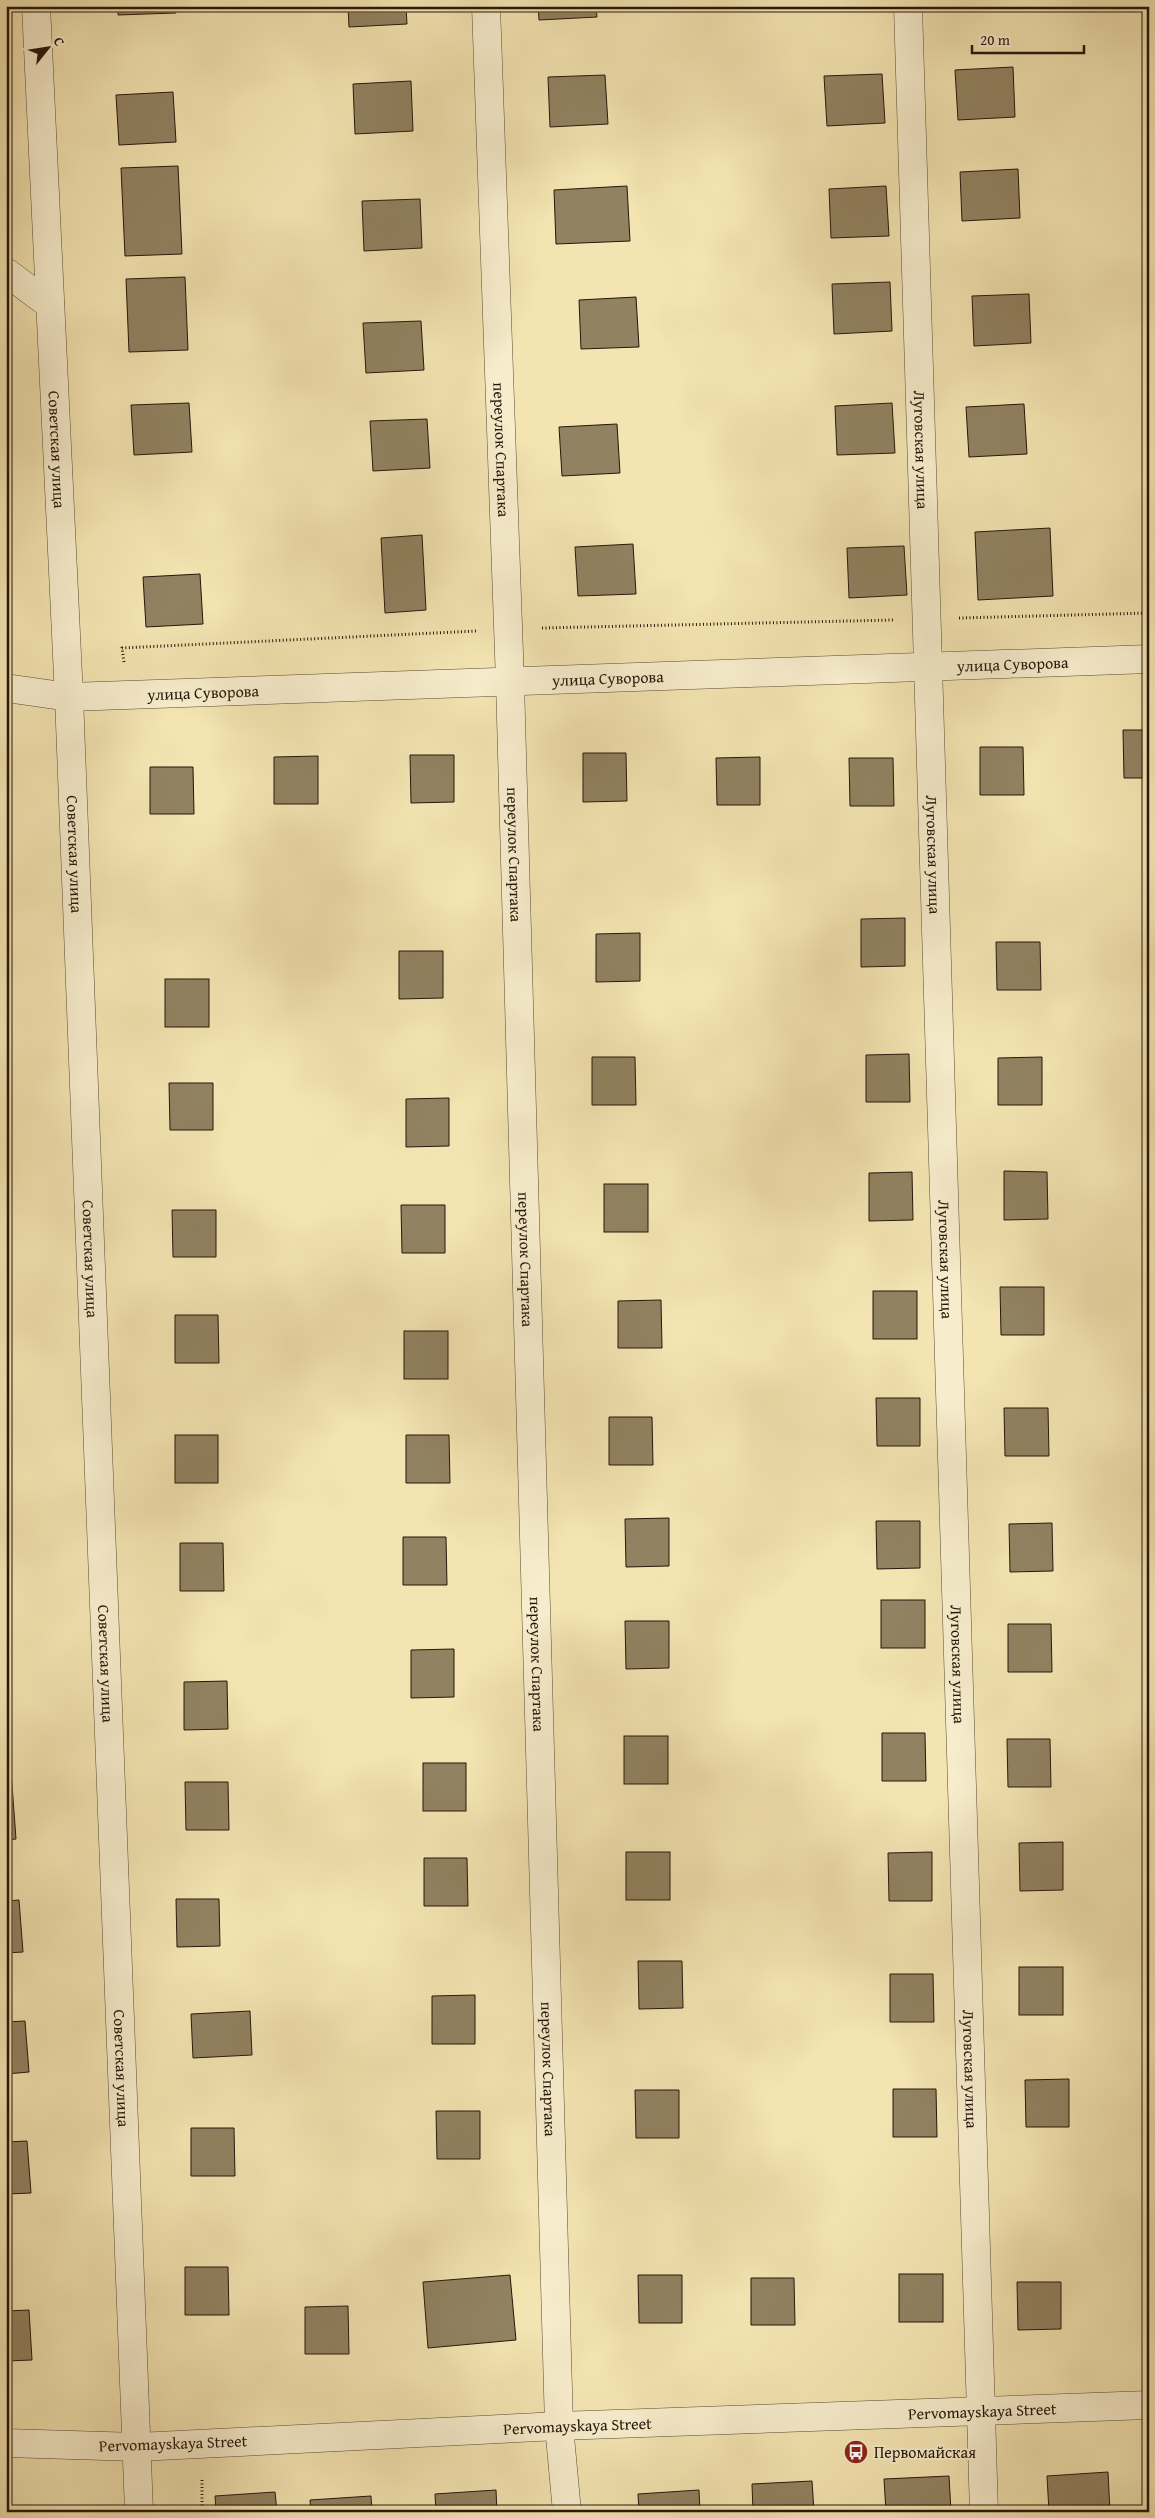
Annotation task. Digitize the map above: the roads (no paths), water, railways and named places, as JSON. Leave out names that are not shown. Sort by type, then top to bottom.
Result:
[{"type":"street","name":"Советская улица","points":[[36,6],[69,697],[138,2447],[139,2512]]},
{"type":"street","name":"переулок Спартака","points":[[486,6],[510,682],[559,2426],[567,2512]]},
{"type":"street","name":"Луговская улица","points":[[908,6],[984,2512]]},
{"type":"street","points":[[6,272],[50,306]]},
{"type":"street","name":"улица Суворова","points":[[6,688],[69,697],[1149,659]]},
{"type":"street","name":"Pervomayskaya Street","points":[[6,2443],[138,2447],[559,2426],[1149,2406]]},
{"type":"place","name":"Первомайская","points":[[856,2452]]}]
